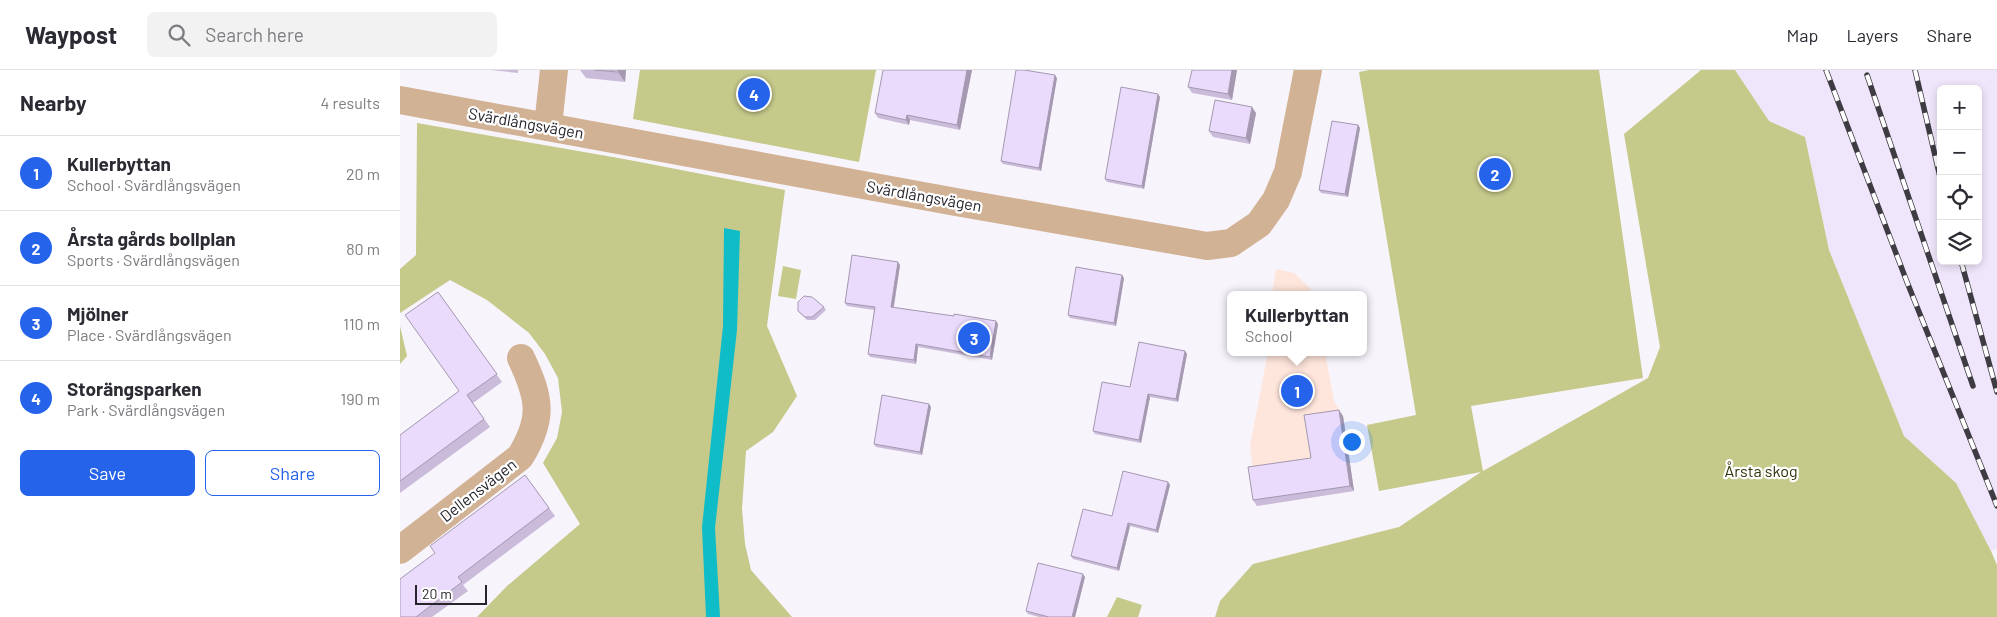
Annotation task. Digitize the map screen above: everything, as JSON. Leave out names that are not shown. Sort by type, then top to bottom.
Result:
[{"type":"street","points":[[548,126],[554,70]]},
{"type":"street","name":"Svärdlångsvägen","points":[[412,102],[948,201],[1207,246],[1231,242],[1259,224],[1276,200],[1288,172],[1308,70]]},
{"type":"street","name":"Dellensvägen","points":[[400,550],[520,457],[531,441],[536,423],[538,404],[533,383],[521,358]]},
{"type":"shaded area","points":[[1735,70],[1997,70],[1997,549],[1991,551],[1956,483],[1904,436],[1829,250],[1805,137],[1769,121]]},
{"type":"shaded area","points":[[1276,269],[1294,273],[1312,291],[1273,291]]},
{"type":"shaded area","points":[[1267,356],[1326,356],[1334,401],[1343,416],[1354,491],[1257,506],[1250,446]]},
{"type":"green space","points":[[640,70],[876,70],[859,162],[633,119]]},
{"type":"green space","name":"Årsta skog","points":[[1369,70],[1599,70],[1643,378],[1471,406],[1483,471],[1648,378],[1660,347],[1624,134],[1701,70],[1735,70],[1769,121],[1805,137],[1829,250],[1904,436],[1956,483],[1991,551],[1997,565],[1997,617],[1215,617],[1220,601],[1253,564],[1399,527],[1481,472],[1379,491],[1367,425],[1416,415],[1359,72]]},
{"type":"green space","points":[[417,123],[624,159],[785,190],[767,326],[797,396],[773,432],[746,451],[742,509],[745,544],[751,570],[792,617],[477,617],[507,586],[580,524],[543,463],[557,438],[562,412],[558,378],[545,354],[529,333],[487,300],[450,280],[400,313],[400,269],[416,255]]},
{"type":"green space","points":[[783,266],[801,270],[796,299],[778,296]]},
{"type":"green space","points":[[400,326],[407,356],[400,364]]},
{"type":"green space","points":[[1117,597],[1142,605],[1138,617],[1107,617]]},
{"type":"water","points":[[724,228],[740,231],[737,330],[715,528],[720,617],[706,617],[702,527],[723,326]]},
{"type":"building","points":[[594,70],[618,70],[618,72]]},
{"type":"building","points":[[883,70],[967,70],[957,125],[907,115],[906,120],[875,113]]},
{"type":"building","points":[[1016,70],[1055,75],[1039,168],[1001,161]]},
{"type":"building","points":[[1192,70],[1232,70],[1228,94],[1188,87]]},
{"type":"building","points":[[1121,87],[1158,94],[1142,186],[1105,179]]},
{"type":"building","points":[[1215,100],[1252,107],[1246,138],[1209,131]]},
{"type":"building","points":[[1332,121],[1358,125],[1345,194],[1319,190]]},
{"type":"building","points":[[852,255],[898,262],[891,307],[996,321],[990,357],[916,344],[914,360],[868,354],[875,307],[845,303]]},
{"type":"building","points":[[1076,267],[1122,275],[1114,323],[1068,315]]},
{"type":"building","points":[[438,292],[497,374],[467,395],[484,419],[400,481],[400,435],[459,391],[405,315]]},
{"type":"building","points":[[804,296],[812,297],[824,307],[812,317],[805,317],[798,311],[798,302]]},
{"type":"building","points":[[1139,342],[1185,351],[1176,399],[1148,394],[1139,440],[1093,431],[1102,382],[1130,387]]},
{"type":"building","points":[[882,395],[929,404],[920,452],[874,444]]},
{"type":"building","points":[[1339,410],[1350,486],[1253,500],[1248,467],[1311,458],[1304,415]]},
{"type":"building","points":[[1123,471],[1168,482],[1156,530],[1128,523],[1117,568],[1071,556],[1083,509],[1112,516]]},
{"type":"building","points":[[525,475],[549,508],[458,577],[462,582],[416,617],[400,617],[400,579],[435,553],[430,546]]},
{"type":"building","points":[[1038,563],[1083,574],[1072,617],[1049,617],[1026,611]]},
{"type":"railway","points":[[1826,70],[1907,282],[1997,506]]},
{"type":"railway","points":[[1915,70],[1940,175]]},
{"type":"railway","points":[[1867,75],[1973,386]]},
{"type":"railway","points":[[1962,265],[1997,392]]},
{"type":"place","name":"Storängsparken","points":[[754,94]]},
{"type":"place","name":"Årsta gårds bollplan","points":[[1495,174]]},
{"type":"place","name":"Mjölner","points":[[974,338]]},
{"type":"place","name":"Kullerbyttan","points":[[1297,391]]}]
